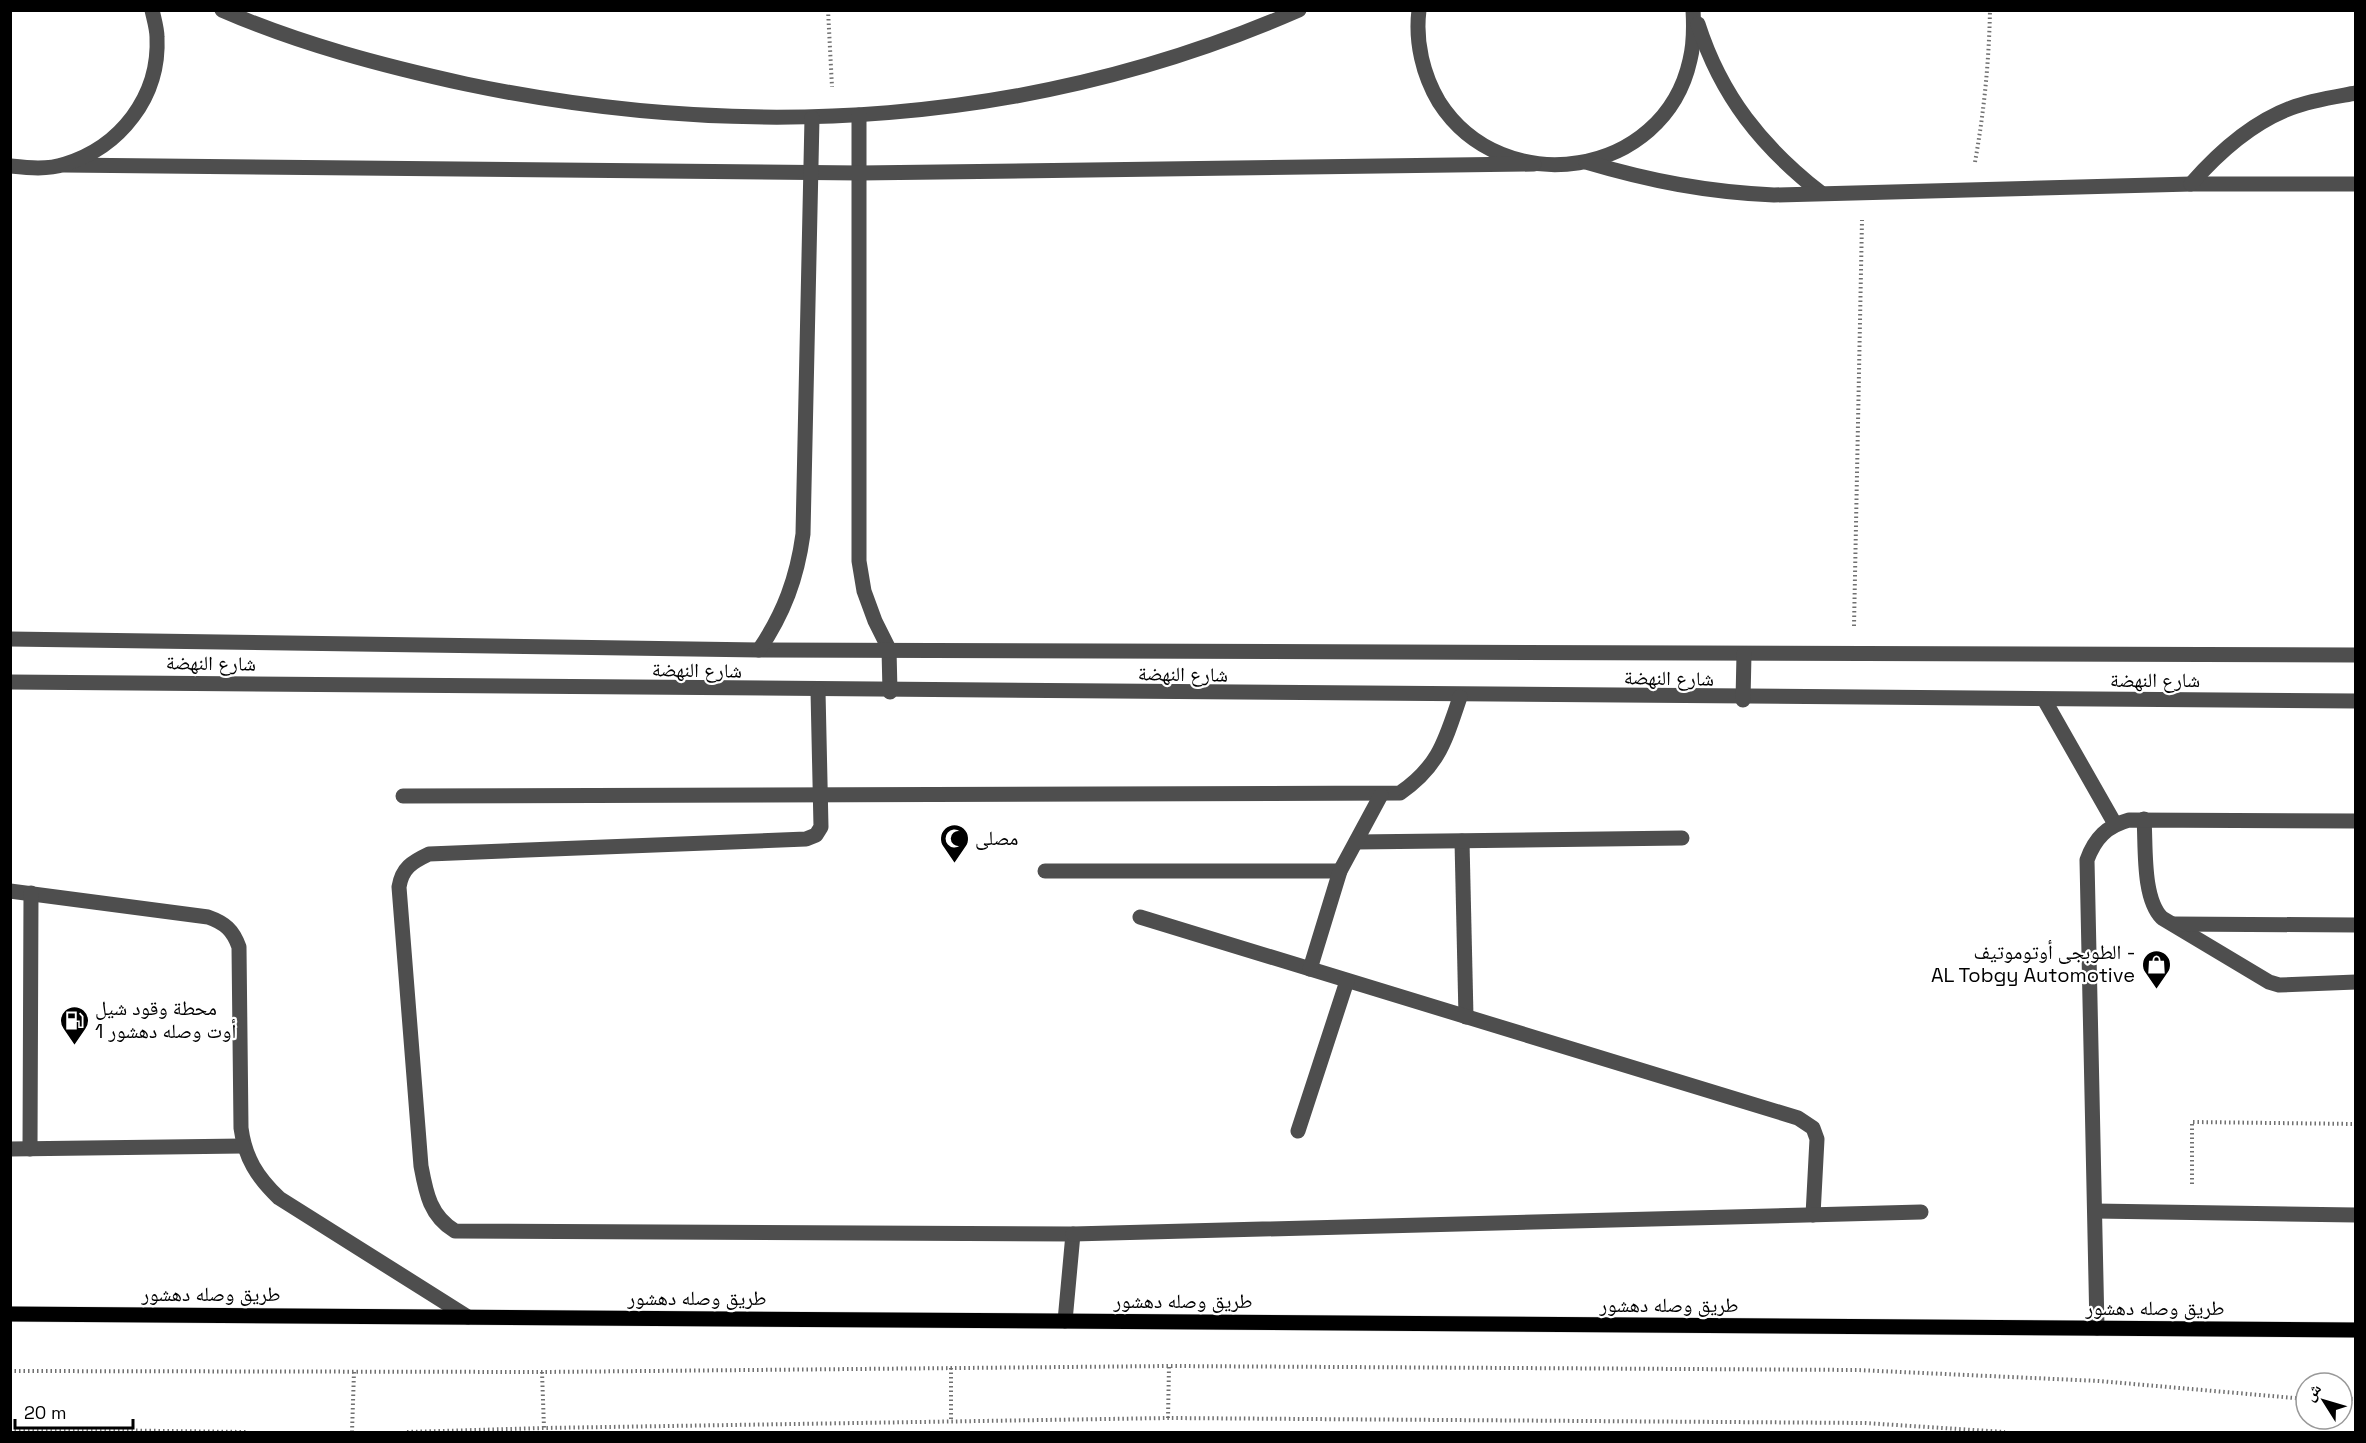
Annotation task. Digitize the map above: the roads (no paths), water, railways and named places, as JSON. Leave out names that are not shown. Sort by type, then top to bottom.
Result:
[{"type":"main road","name":"طريق وصله دهشور","points":[[10,1314],[2355,1330]]},
{"type":"street","points":[[64,165],[96,152],[123,131],[143,104],[155,71],[158,37],[152,10]]},
{"type":"street","points":[[222,10],[321,46],[395,67],[514,94],[712,117],[812,118],[930,110],[1070,86],[1206,47],[1299,10]]},
{"type":"street","points":[[1419,10],[1418,40],[1423,65],[1432,90],[1446,112],[1463,131],[1484,147],[1508,158],[1534,164]]},
{"type":"street","points":[[10,166],[36,169],[64,165],[812,173],[1534,164],[1560,166],[1610,155],[1632,143],[1652,127],[1669,107],[1682,85],[1690,62],[1694,36],[1693,11]]},
{"type":"street","points":[[1693,11],[1716,72],[1751,127],[1772,151],[1821,193]]},
{"type":"street","points":[[2191,184],[2218,153],[2253,127],[2292,108],[2355,93]]},
{"type":"street","points":[[859,116],[859,561],[864,591],[889,649],[890,692]]},
{"type":"street","points":[[759,650],[785,607],[796,575],[803,534],[812,118]]},
{"type":"street","points":[[1586,162],[1632,176],[1702,189],[1774,195],[2191,184],[2355,184]]},
{"type":"street","name":"شارع النهضة","points":[[10,639],[759,650],[2355,655]]},
{"type":"street","points":[[1743,700],[1744,654]]},
{"type":"street","name":"شارع النهضة","points":[[10,681],[1743,700],[2355,702]]},
{"type":"street","points":[[818,691],[821,827],[816,835],[806,839],[429,854],[411,862],[401,876],[399,887],[421,1166],[426,1195],[433,1210],[444,1224],[455,1231],[1073,1234],[1921,1212]]},
{"type":"street","points":[[403,796],[1381,795],[1400,793],[1428,771],[1444,745],[1460,697]]},
{"type":"street","points":[[2045,701],[2115,824]]},
{"type":"street","points":[[1310,969],[1341,871],[1381,795]]},
{"type":"street","points":[[2144,819],[2150,895],[2156,911],[2171,924],[2260,978],[2279,985],[2355,982]]},
{"type":"street","points":[[2097,1328],[2087,860],[2091,848],[2101,834],[2115,824],[2129,820],[2355,822]]},
{"type":"street","points":[[1356,842],[1682,838]]},
{"type":"street","points":[[1462,841],[1466,1017]]},
{"type":"street","points":[[1045,871],[1341,871]]},
{"type":"street","points":[[10,891],[208,917],[230,929],[239,947],[241,1128],[243,1146],[250,1164],[262,1182],[279,1197],[468,1317]]},
{"type":"street","points":[[30,1149],[31,893]]},
{"type":"street","points":[[1140,917],[1798,1118],[1813,1128],[1817,1138],[1813,1215]]},
{"type":"street","points":[[2171,924],[2355,925]]},
{"type":"street","points":[[1298,1131],[1347,981]]},
{"type":"street","points":[[10,1149],[243,1146]]},
{"type":"street","points":[[2095,1211],[2355,1215]]},
{"type":"street","points":[[1065,1321],[1073,1234]]},
{"type":"place","name":"مصلى","points":[[954,864]]},
{"type":"place","name":"الطوبجى أوتوموتيف - AL Tobgy Automotive","points":[[2156,990]]},
{"type":"place","name":"محطة وقود شيل أوت وصله دهشور 1","points":[[74,1046]]}]
